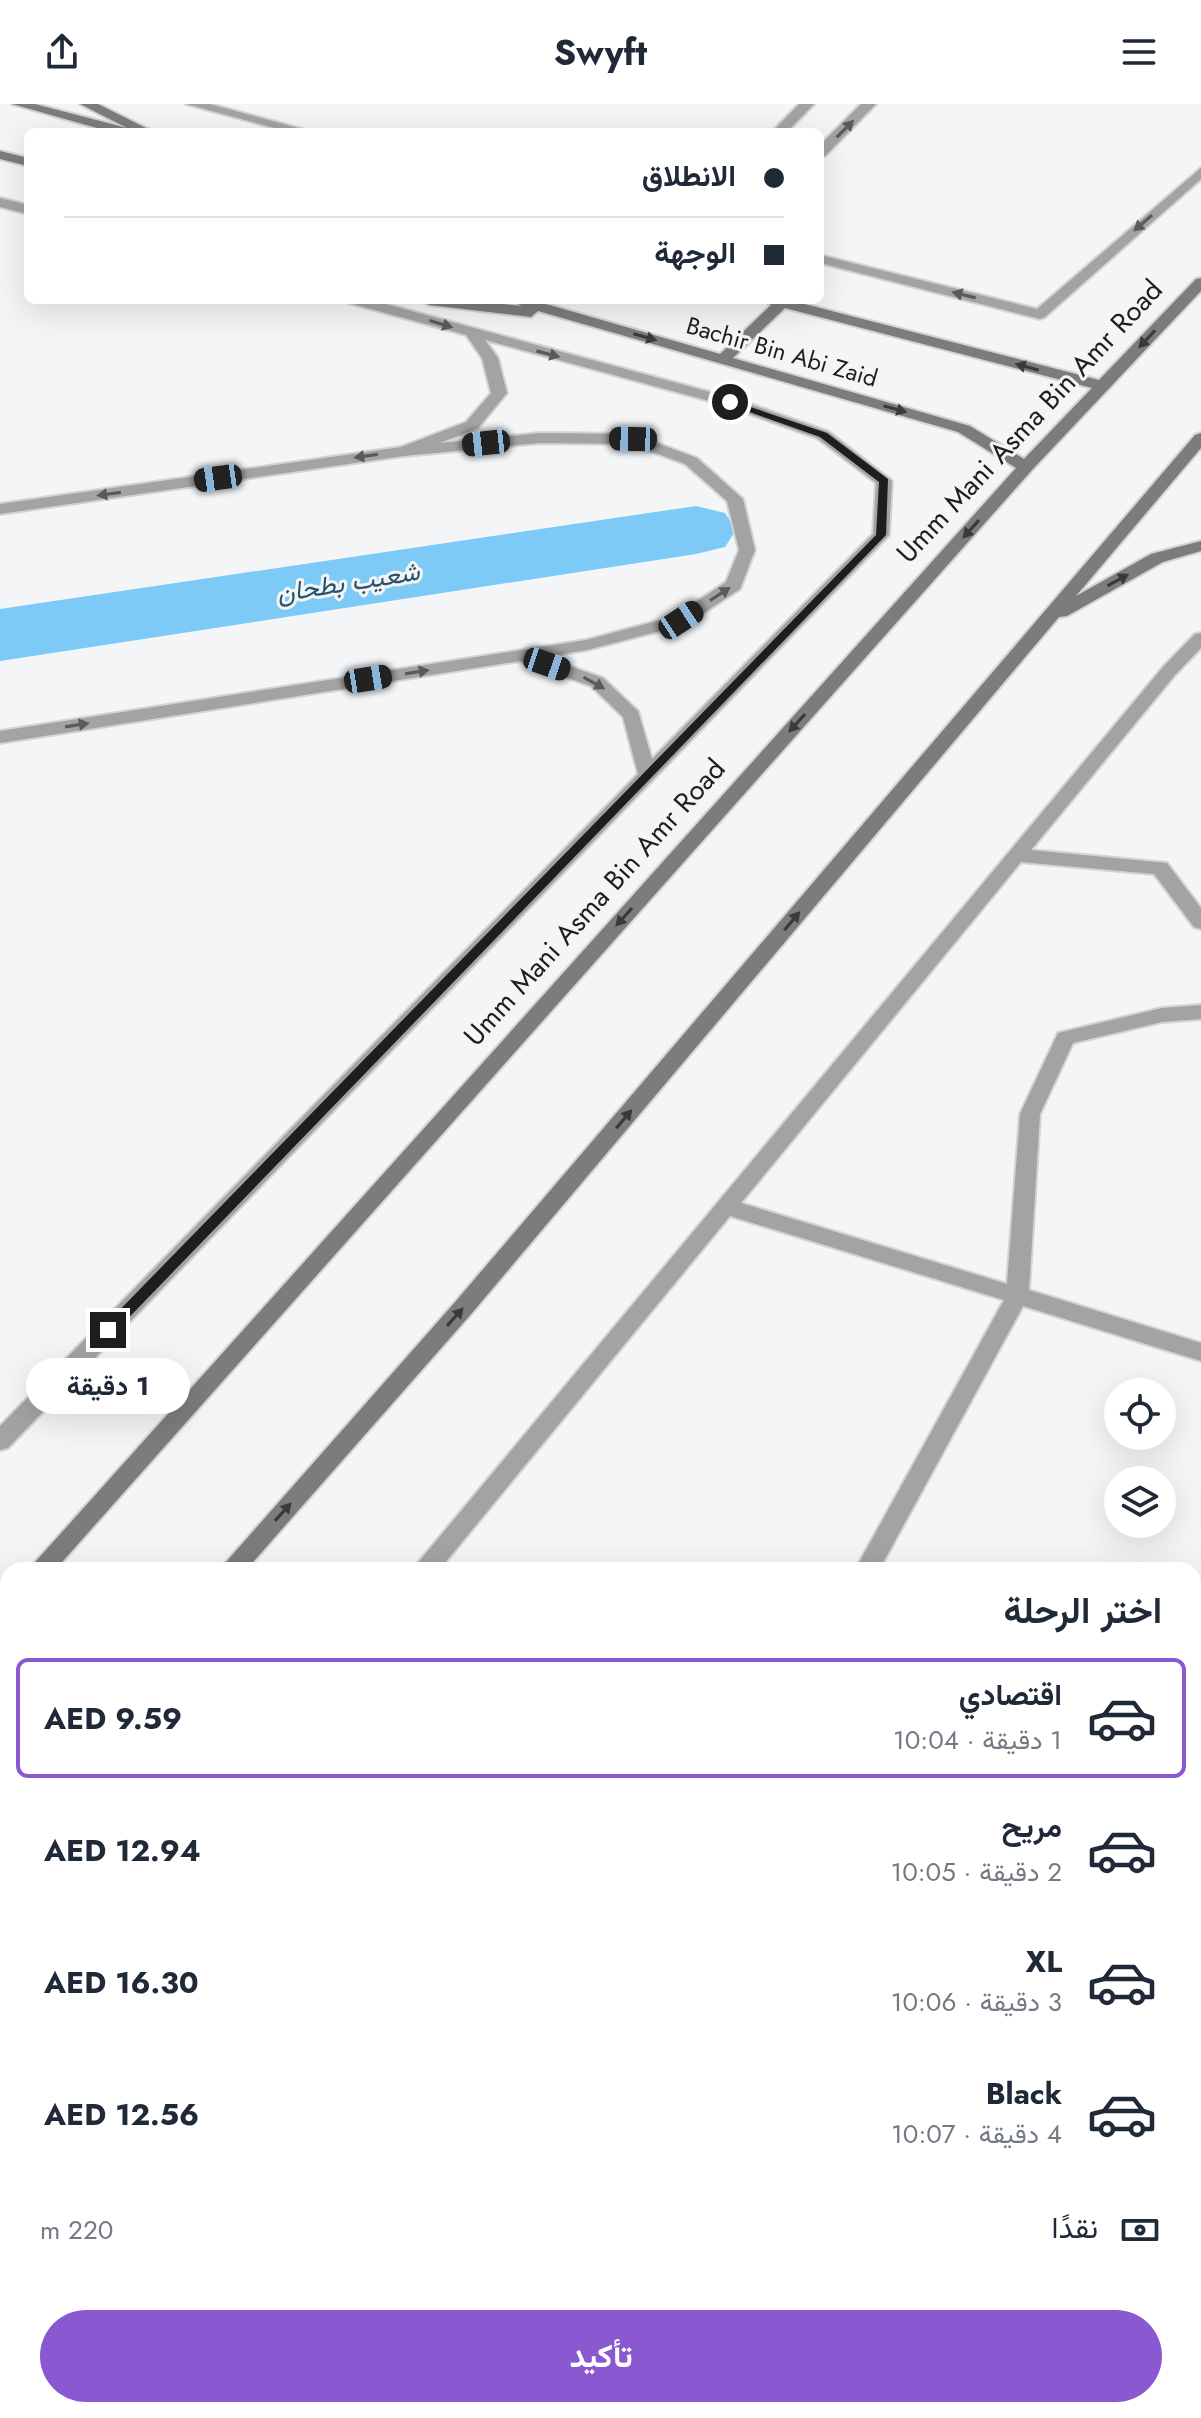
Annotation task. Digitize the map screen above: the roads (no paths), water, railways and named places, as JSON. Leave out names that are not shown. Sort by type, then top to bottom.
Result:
[{"type":"main road","points":[[19,104],[112,128]]},
{"type":"main road","points":[[87,104],[138,128]]},
{"type":"main road","points":[[0,155],[24,161]]},
{"type":"main road","name":"Umm Mani Asma Bin Amr Road","points":[[47,1562],[1026,467],[1201,282]]},
{"type":"main road","points":[[463,304],[580,318]]},
{"type":"main road","name":"Bachir Bin Abi Zaid","points":[[530,304],[964,429],[1026,467]]},
{"type":"main road","points":[[722,360],[774,304]]},
{"type":"main road","name":"Bachir Bin Abi Zaid","points":[[784,304],[1102,386]]},
{"type":"main road","points":[[238,1562],[464,1307],[1201,438]]},
{"type":"main road","points":[[1049,618],[1157,558],[1201,546]]},
{"type":"street","points":[[193,104],[290,128]]},
{"type":"street","points":[[783,128],[807,104]]},
{"type":"street","points":[[824,149],[869,104]]},
{"type":"street","points":[[824,260],[1040,314],[1201,172]]},
{"type":"street","points":[[0,202],[24,209]]},
{"type":"street","points":[[0,1441],[881,535],[884,481],[823,435],[730,402],[368,304]]},
{"type":"street","points":[[404,451],[472,425],[499,393],[490,358],[473,334]]},
{"type":"street","points":[[0,509],[404,451],[540,438],[633,439],[691,461],[735,499],[747,550],[734,585],[681,620],[587,645],[0,737]]},
{"type":"street","points":[[431,1562],[1169,671],[1201,638]]},
{"type":"street","points":[[521,655],[597,682],[632,715],[647,775]]},
{"type":"street","points":[[1016,855],[1160,868],[1201,922]]},
{"type":"street","points":[[871,1562],[1017,1296],[1030,1114],[1065,1038],[1162,1015],[1201,1012]]},
{"type":"street","points":[[725,1206],[1201,1352]]},
{"type":"waterway","name":"شعيب بطحان","points":[[0,635],[696,530]]}]
